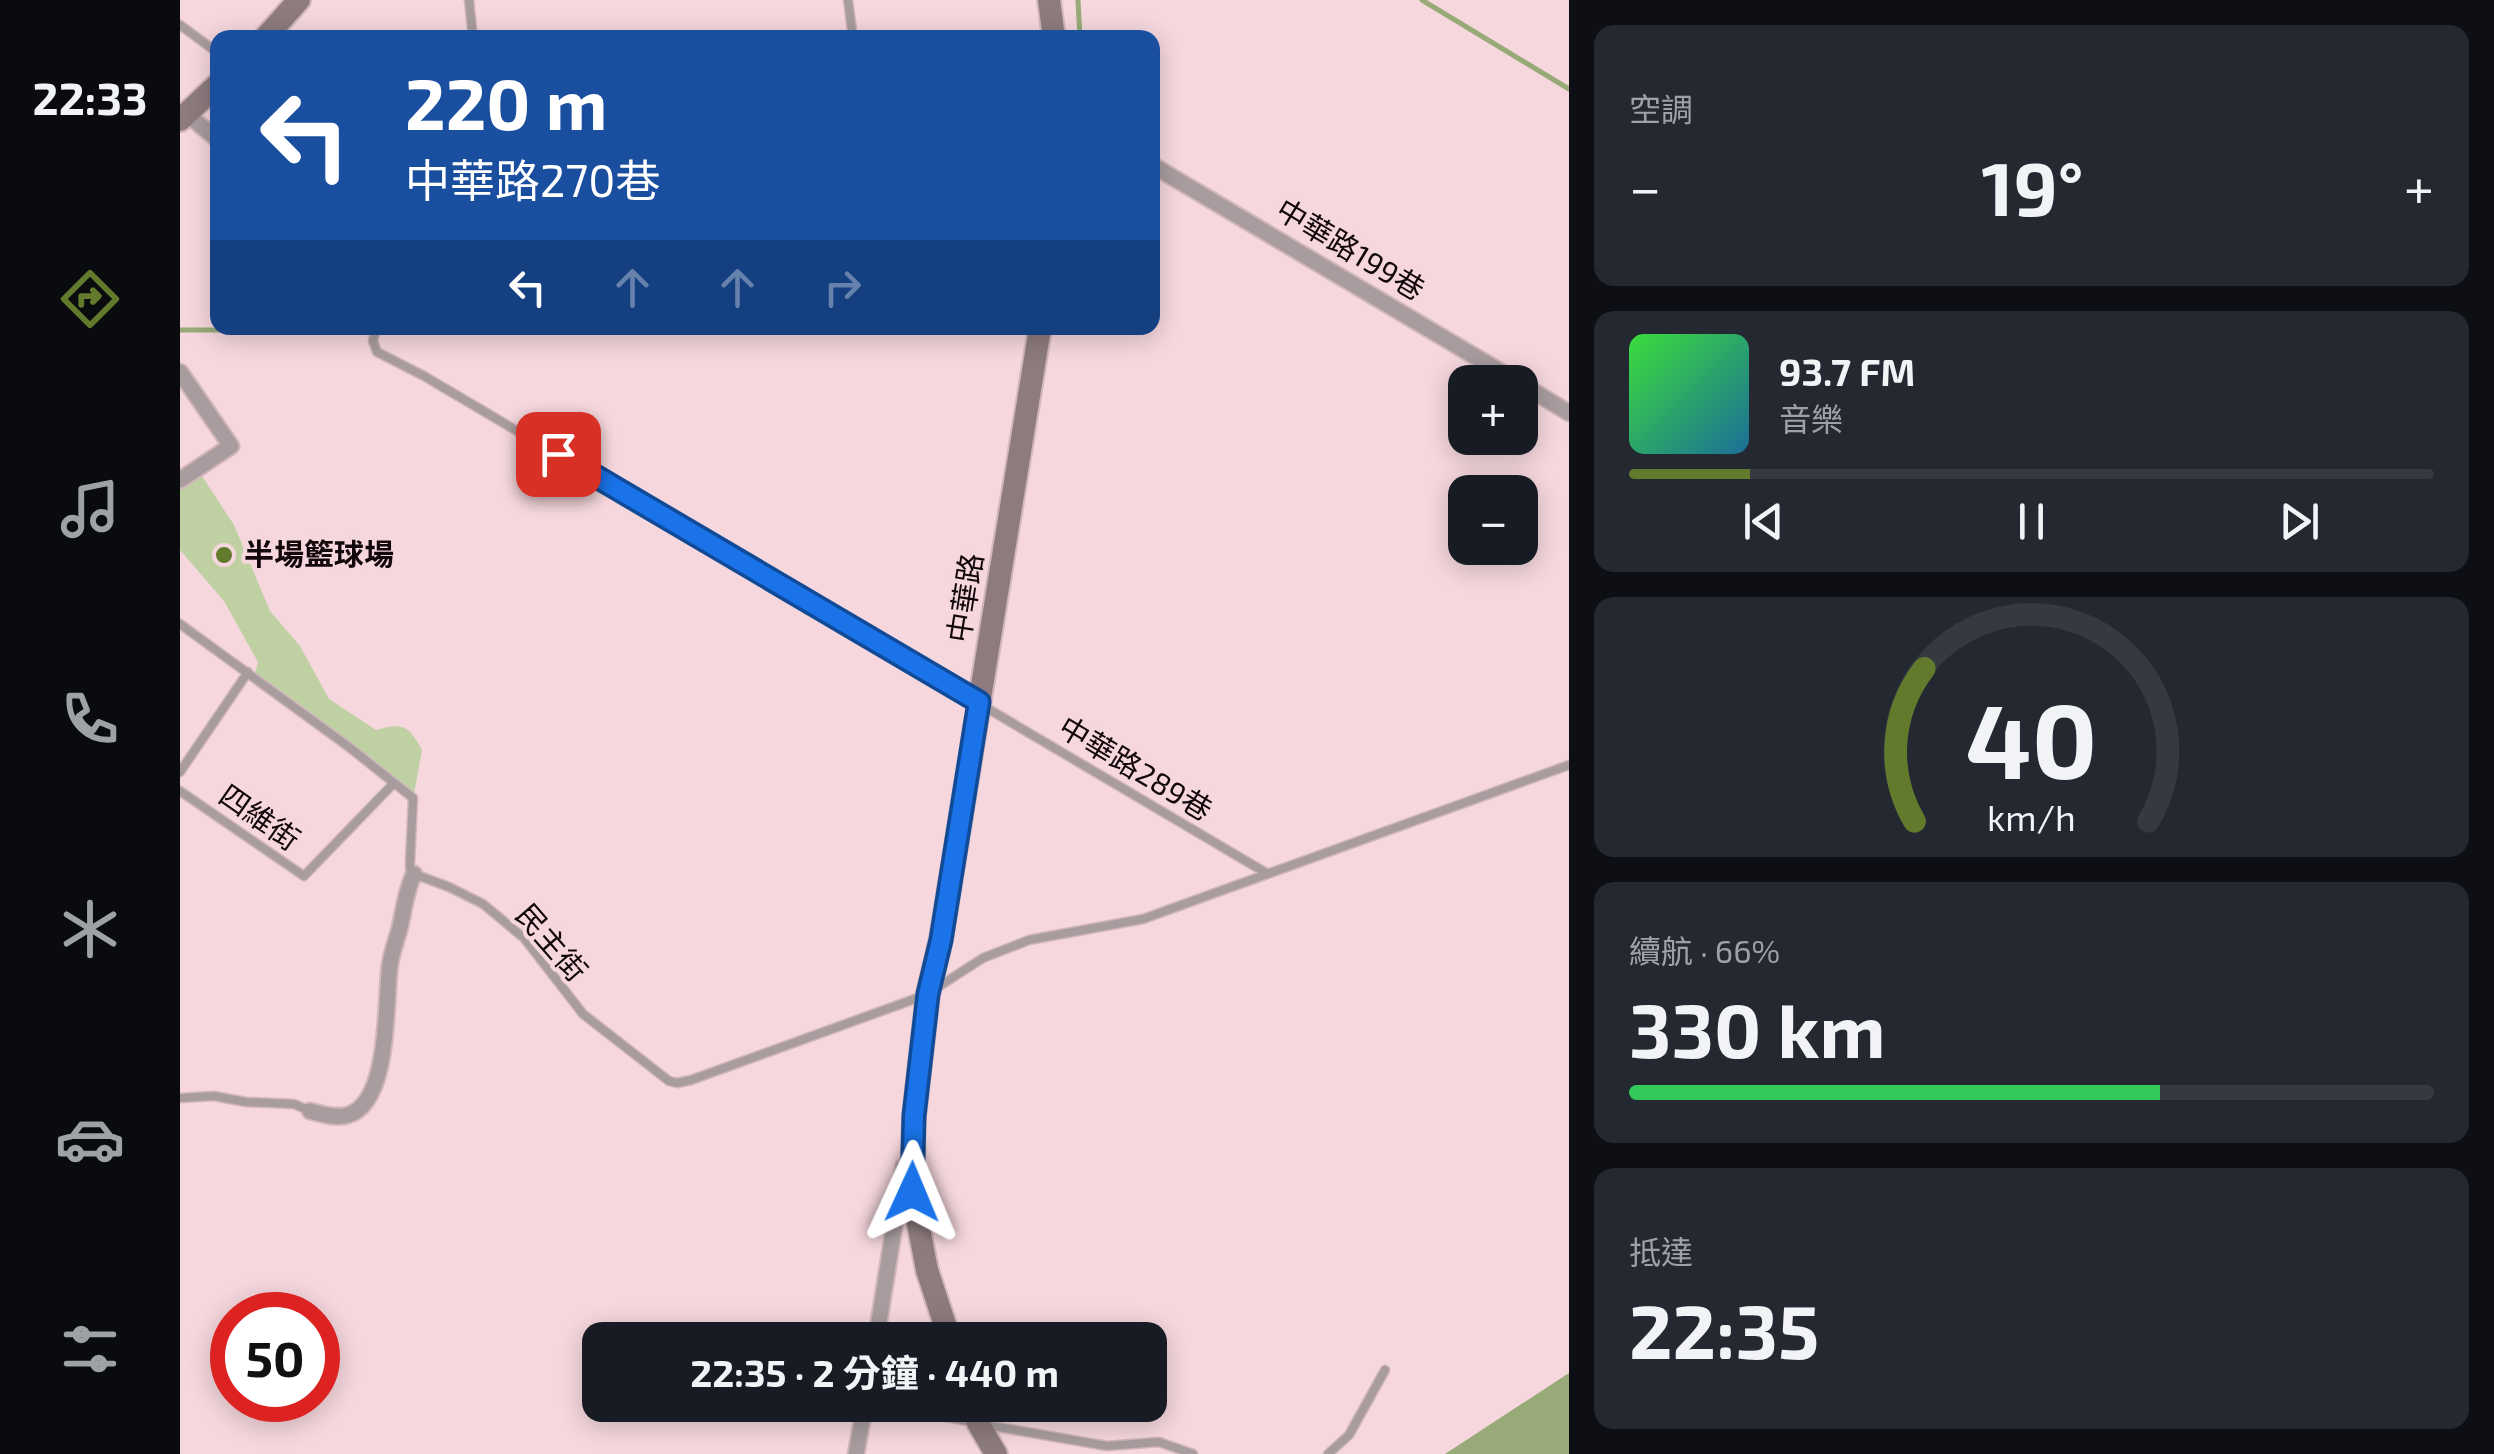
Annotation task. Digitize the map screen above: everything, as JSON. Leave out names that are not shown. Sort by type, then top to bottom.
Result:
[{"type":"main road","points":[[272,30],[300,0]]},
{"type":"main road","points":[[1049,0],[1053,30]]},
{"type":"main road","points":[[184,117],[210,92]]},
{"type":"main road","name":"中華路","points":[[944,1322],[926,1270],[912,1192],[914,1116],[928,994],[941,940],[1039,335]]},
{"type":"main road","points":[[978,1422],[996,1454]]},
{"type":"street","points":[[184,117],[210,135]]},
{"type":"street","name":"中華路199巷","points":[[1160,170],[1489,365]]},
{"type":"street","points":[[180,372],[231,446],[180,480]]},
{"type":"street","name":"中華路199巷","points":[[1538,394],[1569,412]]},
{"type":"street","points":[[310,1111],[349,1115],[368,1097],[383,1056],[391,959],[414,874]]},
{"type":"street","name":"中華路","points":[[879,1322],[914,1116]]},
{"type":"street","points":[[856,1454],[862,1422]]},
{"type":"lane","points":[[469,0],[471,30]]},
{"type":"lane","points":[[848,0],[852,30]]},
{"type":"lane","points":[[180,25],[210,47]]},
{"type":"lane","name":"中華路289巷","points":[[374,335],[377,352],[424,376],[1268,874]]},
{"type":"lane","points":[[180,624],[350,746],[412,798],[410,869],[414,874]]},
{"type":"lane","points":[[181,770],[248,672]]},
{"type":"lane","points":[[928,994],[983,958],[1029,940],[1143,919],[1569,765]]},
{"type":"lane","name":"四維街","points":[[180,791],[304,876],[394,783]]},
{"type":"lane","name":"民主街","points":[[414,874],[483,904],[524,938],[583,1014],[676,1084],[928,994]]},
{"type":"lane","points":[[180,1098],[214,1096],[294,1104],[310,1111]]},
{"type":"lane","points":[[1328,1454],[1348,1435],[1385,1370]]},
{"type":"lane","points":[[1007,1422],[1107,1446],[1160,1442],[1193,1454]]},
{"type":"shaded area","points":[[200,473],[234,525],[270,611],[300,646],[329,699],[376,730],[399,726],[417,742],[422,750],[414,794],[255,673],[258,662],[224,601],[180,550],[180,486]]},
{"type":"shaded area","points":[[1569,1373],[1569,1454],[1445,1454]]},
{"type":"waterway","points":[[1078,0],[1080,30]]},
{"type":"waterway","points":[[1422,0],[1569,89]]},
{"type":"waterway","points":[[180,330],[210,330]]},
{"type":"place","name":"半場籃球場","points":[[224,555]]},
{"type":"route","points":[[558,454],[979,702],[941,940],[928,994],[914,1116],[912,1192]]}]
